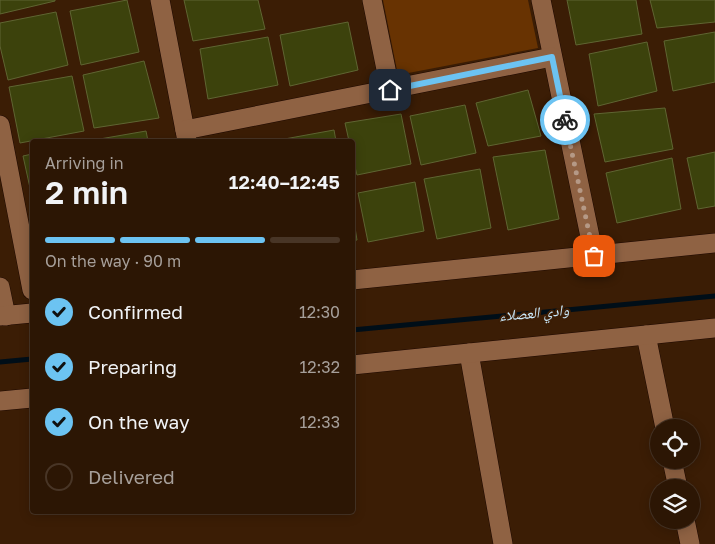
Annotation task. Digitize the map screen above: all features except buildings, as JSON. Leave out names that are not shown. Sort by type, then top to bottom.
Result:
[{"type":"street","points":[[160,0],[186,136],[390,90],[552,57]]},
{"type":"street","points":[[372,0],[390,90]]},
{"type":"street","points":[[541,0],[594,256]]},
{"type":"street","points":[[0,126],[30,280]]},
{"type":"street","points":[[355,280],[715,243]]},
{"type":"street","points":[[0,287],[3,316],[30,313]]},
{"type":"street","points":[[355,365],[715,328]]},
{"type":"street","points":[[646,335],[663,419]]},
{"type":"street","points":[[469,353],[503,544]]},
{"type":"street","points":[[0,401],[30,398]]},
{"type":"street","points":[[687,529],[690,544]]},
{"type":"shaded area","points":[[383,0],[528,0],[538,48],[398,75]]},
{"type":"waterway","name":"وادي العصلاء","points":[[355,330],[715,296]]},
{"type":"waterway","name":"وادي العصلاء","points":[[0,362],[30,359]]},
{"type":"way so far","points":[[565,120],[594,256]]},
{"type":"route","points":[[390,90],[552,57],[565,120]]}]
